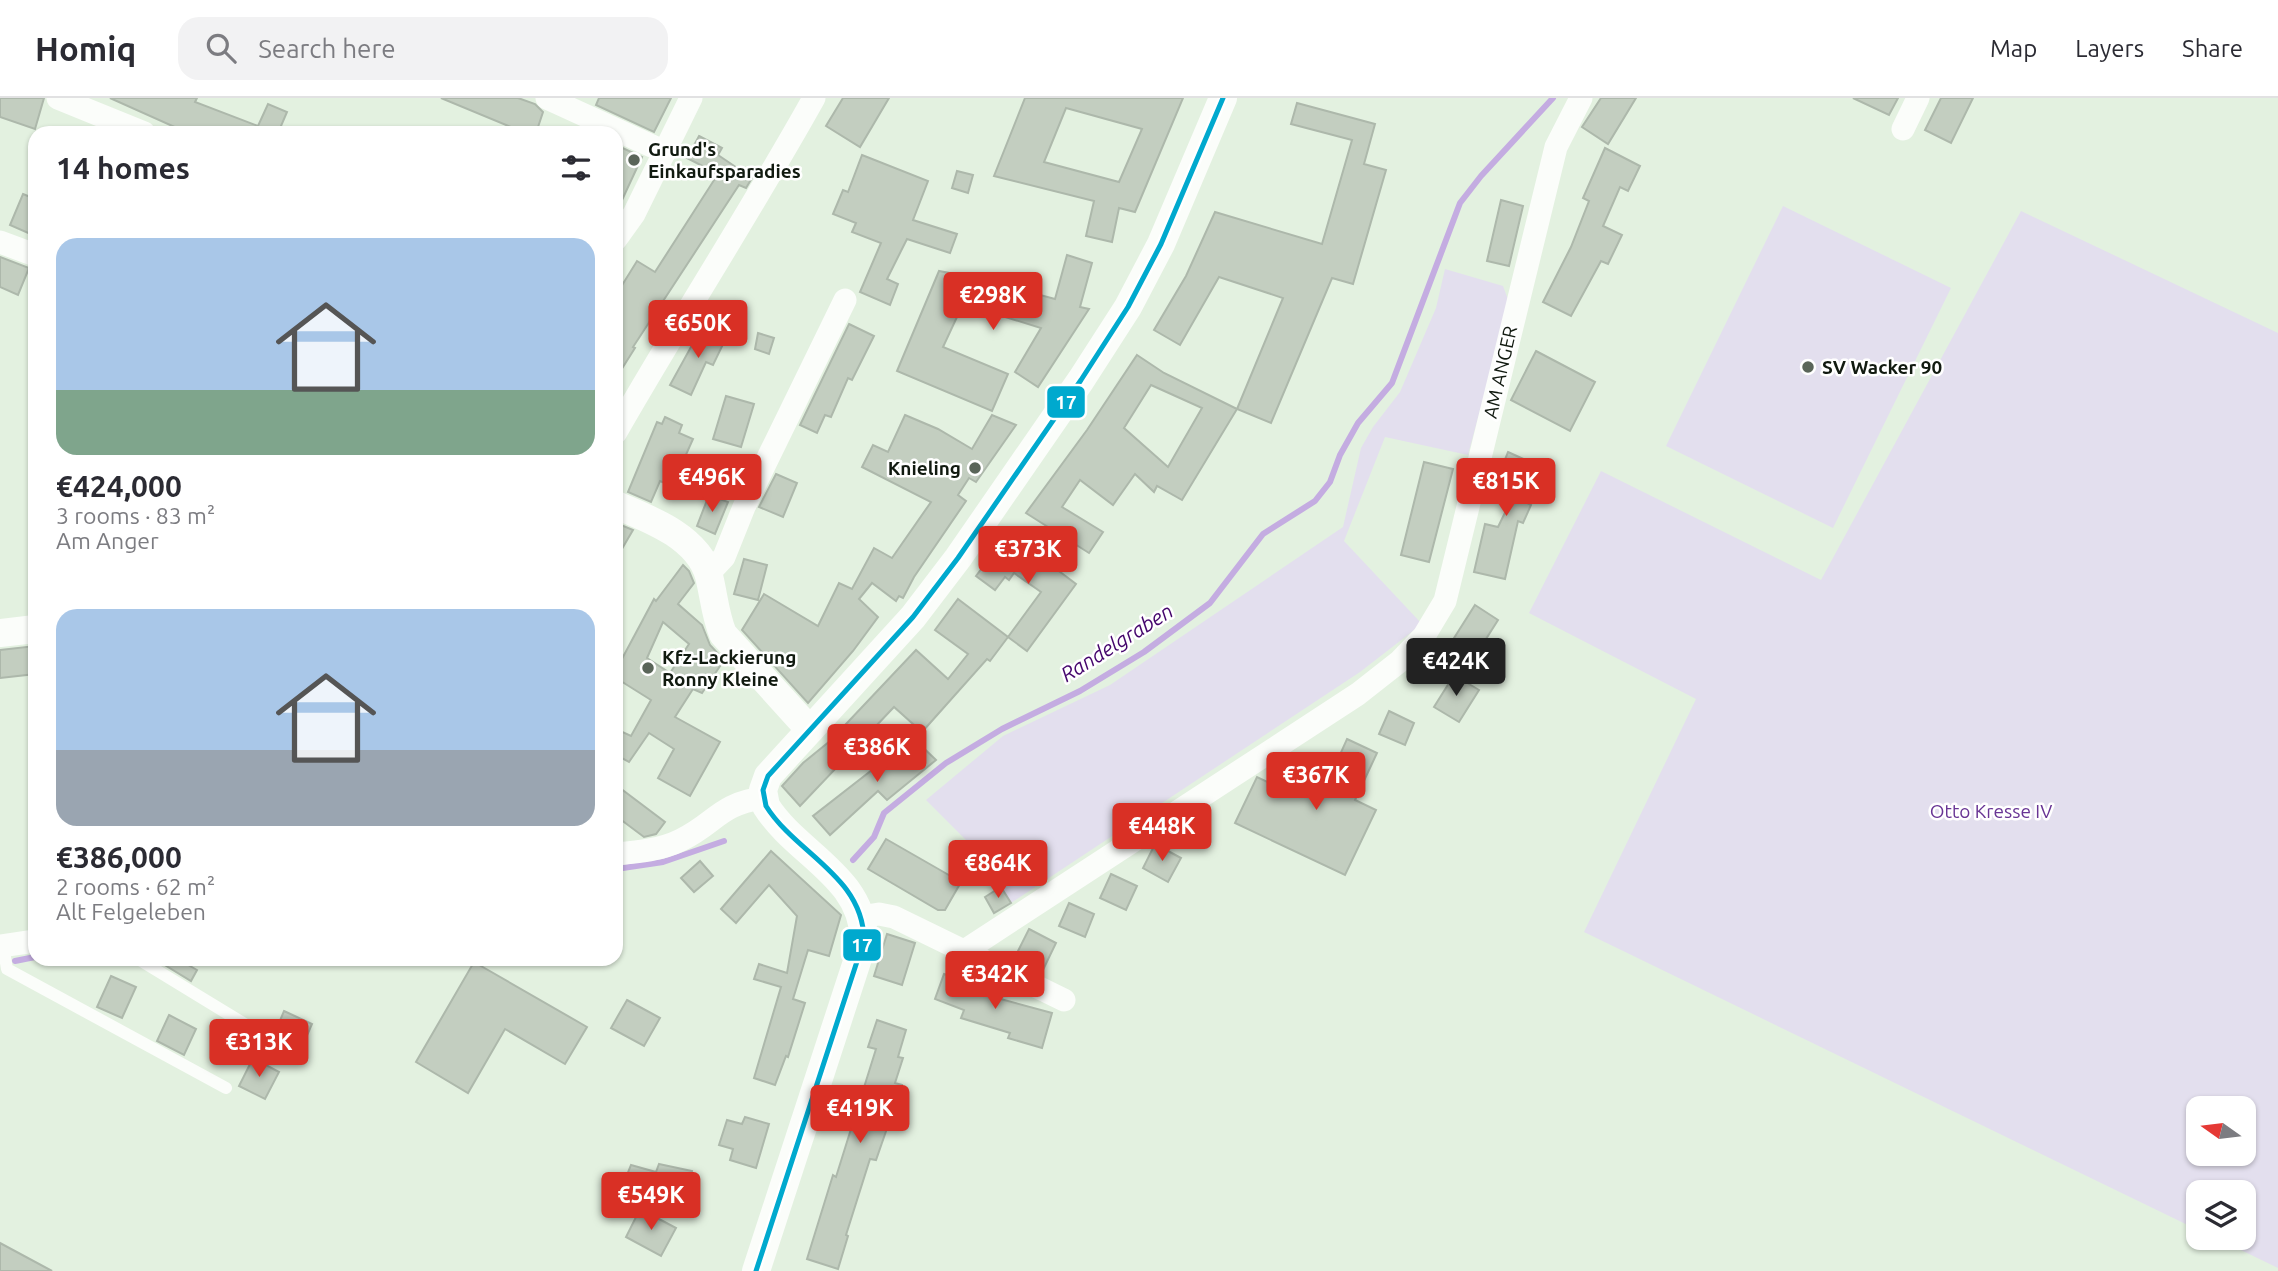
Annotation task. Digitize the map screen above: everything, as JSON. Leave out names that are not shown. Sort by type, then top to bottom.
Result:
[{"type":"street","points":[[58,98],[127,126]]},
{"type":"street","points":[[547,98],[608,126]]},
{"type":"street","points":[[623,229],[634,214],[691,98]]},
{"type":"street","points":[[623,420],[669,340],[758,198],[814,98]]},
{"type":"street","points":[[756,1271],[864,940],[856,903],[844,885],[778,821],[763,798],[765,783],[773,768],[900,632],[935,589],[1081,380],[1128,307],[1151,264],[1223,98]]},
{"type":"street","name":"AM ANGER","points":[[966,950],[1358,694],[1400,661],[1424,636],[1445,601],[1556,146],[1581,98]]},
{"type":"street","points":[[1903,129],[1918,98]]},
{"type":"street","points":[[623,133],[665,152]]},
{"type":"street","points":[[0,242],[28,252]]},
{"type":"street","points":[[708,574],[724,557],[744,507],[845,300]]},
{"type":"street","points":[[623,508],[671,531],[692,547],[708,574],[716,618],[723,634],[810,730]]},
{"type":"street","points":[[0,633],[28,630]]},
{"type":"street","points":[[623,853],[648,850],[682,840],[728,807],[741,801],[763,798]]},
{"type":"street","points":[[861,917],[879,914],[894,916],[1065,1000]]},
{"type":"street","points":[[2,946],[28,942]]},
{"type":"lane","points":[[2,946],[7,969],[226,1088]]},
{"type":"lane","points":[[149,966],[266,1037]]},
{"type":"green space","name":"SV Wacker 90","points":[[1783,206],[1951,288],[1833,528],[1666,446]]},
{"type":"green space","name":"Otto Kresse IV","points":[[2021,211],[2278,333],[2278,1268],[2241,1250],[2256,1250],[2256,1180],[2186,1180],[2186,1224],[1584,932],[1696,699],[1529,613],[1601,471],[1821,580]]},
{"type":"green space","points":[[1445,269],[1503,286],[1509,302],[1468,455],[1385,437],[1344,541],[1422,624],[1360,672],[1011,903],[970,844],[926,800],[1003,736],[1110,685],[1343,527],[1361,448],[1373,427],[1400,392],[1436,308]]},
{"type":"building","points":[[0,98],[44,98],[36,126],[28,127],[0,117]]},
{"type":"building","points":[[110,98],[197,98],[195,102],[258,126],[172,126]]},
{"type":"building","points":[[441,98],[518,98],[535,104],[543,112],[538,126],[509,126]]},
{"type":"building","points":[[599,98],[671,98],[654,132],[596,105]]},
{"type":"building","points":[[843,98],[889,98],[860,147],[826,126]]},
{"type":"building","points":[[1025,98],[1183,98],[1135,212],[1119,208],[1112,242],[1086,236],[1094,201],[994,176]],"holes":[[[1066,108],[1142,129],[1119,182],[1044,162]]]},
{"type":"building","points":[[1601,98],[1636,98],[1608,144],[1582,127]]},
{"type":"building","points":[[1853,98],[1898,98],[1889,115]]},
{"type":"building","points":[[1941,98],[1973,98],[1951,143],[1925,130]]},
{"type":"building","points":[[1297,103],[1375,124],[1364,164],[1386,170],[1353,284],[1332,278],[1271,423],[1237,409],[1283,298],[1219,277],[1180,345],[1154,330],[1186,276],[1215,212],[1322,244],[1352,140],[1291,124]]},
{"type":"building","points":[[268,104],[287,112],[281,126],[258,126]]},
{"type":"building","points":[[699,136],[722,148],[718,155],[752,178],[746,188],[739,185],[633,347],[635,348],[623,367],[623,284],[637,261],[655,272],[718,174],[687,158]]},
{"type":"building","points":[[623,148],[642,157],[623,198]]},
{"type":"building","points":[[1605,148],[1640,166],[1628,191],[1620,187],[1603,226],[1622,235],[1608,264],[1601,261],[1571,316],[1543,302],[1571,247],[1589,201],[1583,198]]},
{"type":"building","points":[[862,155],[928,181],[913,220],[957,234],[950,253],[907,239],[887,279],[898,284],[890,305],[860,292],[881,243],[852,232],[856,223],[833,214],[843,190],[848,192]]},
{"type":"building","points":[[957,171],[973,175],[968,193],[952,188]]},
{"type":"building","points":[[23,194],[28,196],[28,233],[10,225]]},
{"type":"building","points":[[1501,200],[1523,206],[1509,266],[1487,261]]},
{"type":"building","points":[[1067,255],[1092,263],[1080,307],[1089,309],[1038,387],[1015,372],[1041,328],[963,304],[943,347],[1008,374],[992,411],[897,371],[939,271],[1055,299]]},
{"type":"building","points":[[0,257],[28,268],[18,295],[0,287]]},
{"type":"building","points":[[849,324],[874,336],[852,380],[848,378],[831,417],[825,415],[817,433],[800,425]]},
{"type":"building","points":[[702,327],[726,338],[713,365],[706,362],[691,395],[670,385]]},
{"type":"building","points":[[758,333],[774,338],[769,354],[755,349]]},
{"type":"building","points":[[1536,351],[1595,382],[1570,431],[1511,400]]},
{"type":"building","points":[[1137,355],[1164,373],[1237,409],[1182,500],[1157,486],[1154,492],[1135,474],[1113,505],[1080,480],[1062,507],[1103,532],[1089,553],[1026,513],[1087,430]],"holes":[[[1151,385],[1202,408],[1168,467],[1124,428]]]},
{"type":"building","points":[[726,396],[754,404],[741,447],[713,439]]},
{"type":"building","points":[[905,415],[938,429],[972,449],[992,415],[1016,425],[976,482],[969,478],[958,495],[966,501],[914,577],[903,598],[899,596],[896,601],[872,583],[859,599],[878,617],[808,703],[742,630],[764,594],[818,626],[839,583],[852,589],[874,548],[892,558],[931,502],[862,467],[873,445],[888,452]]},
{"type":"building","points":[[665,417],[682,425],[679,433],[693,439],[672,486],[660,481],[651,502],[628,492],[657,422],[662,424]]},
{"type":"building","points":[[1508,452],[1537,465],[1523,501],[1531,505],[1523,523],[1518,521],[1505,579],[1474,572],[1485,524],[1498,527],[1515,492],[1495,484]]},
{"type":"building","points":[[1424,462],[1453,469],[1429,562],[1401,555]]},
{"type":"building","points":[[776,474],[797,483],[783,517],[759,507]]},
{"type":"building","points":[[709,495],[728,502],[715,534],[697,526]]},
{"type":"building","points":[[623,526],[633,530],[623,547]]},
{"type":"building","points":[[1011,535],[1076,584],[1027,651],[1008,637],[1041,592],[1014,573],[1009,580],[1005,577],[995,590],[976,576],[1000,544],[1003,546]]},
{"type":"building","points":[[744,559],[767,565],[758,600],[734,594]]},
{"type":"building","points":[[683,565],[694,583],[678,604],[702,625],[710,645],[724,660],[702,693],[693,689],[675,717],[720,742],[690,796],[658,778],[674,749],[649,733],[629,762],[623,759],[623,732],[631,736],[651,700],[623,682],[623,657],[654,599],[656,601]],"holes":[[[663,622],[689,644],[670,673],[647,658]]]},
{"type":"building","points":[[958,599],[1008,637],[990,661],[987,659],[922,732],[894,707],[800,806],[782,786],[803,763],[830,741],[916,650],[948,679],[968,654],[935,630]]},
{"type":"building","points":[[1475,605],[1498,620],[1472,661],[1449,646]]},
{"type":"building","points":[[28,647],[28,675],[0,678],[0,650]]},
{"type":"building","points":[[1454,675],[1479,690],[1459,722],[1434,707]]},
{"type":"building","points":[[1389,711],[1414,723],[1405,745],[1379,734]]},
{"type":"building","points":[[913,738],[936,760],[887,800],[878,791],[830,835],[813,816]]},
{"type":"building","points":[[1347,739],[1377,753],[1355,800],[1376,810],[1345,875],[1235,823],[1257,777],[1299,797],[1309,778],[1326,786]]},
{"type":"building","points":[[623,790],[665,822],[656,834],[644,837],[623,821]]},
{"type":"building","points":[[886,839],[961,882],[945,910],[938,910],[868,869]]},
{"type":"building","points":[[1155,844],[1181,858],[1168,882],[1143,868]]},
{"type":"building","points":[[771,851],[841,915],[829,956],[808,950],[793,999],[805,1003],[788,1057],[786,1056],[775,1085],[754,1078],[781,987],[754,979],[759,964],[787,973],[797,916],[769,885],[736,923],[721,909]]},
{"type":"building","points":[[700,861],[713,876],[694,892],[681,878]]},
{"type":"building","points":[[1111,874],[1137,886],[1126,910],[1100,898]]},
{"type":"building","points":[[1001,887],[1011,903],[994,913],[985,897]]},
{"type":"building","points":[[1069,903],[1094,914],[1085,937],[1059,926]]},
{"type":"building","points":[[1029,929],[1056,943],[1043,970],[1015,957]]},
{"type":"building","points":[[887,934],[915,943],[902,985],[874,976]]},
{"type":"building","points":[[166,966],[190,966],[197,970],[191,981]]},
{"type":"building","points":[[472,966],[481,966],[587,1027],[565,1064],[505,1029],[468,1093],[416,1062]]},
{"type":"building","points":[[944,974],[999,991],[997,998],[1052,1013],[1042,1048],[1008,1038],[1010,1033],[961,1018],[964,1010],[935,999]]},
{"type":"building","points":[[111,976],[136,987],[122,1018],[97,1007]]},
{"type":"building","points":[[627,1000],[660,1018],[644,1046],[611,1028]]},
{"type":"building","points":[[284,1011],[312,1024],[302,1047],[274,1035]]},
{"type":"building","points":[[169,1015],[196,1029],[184,1055],[157,1041]]},
{"type":"building","points":[[877,1020],[906,1030],[898,1057],[903,1058],[895,1083],[902,1085],[876,1160],[870,1159],[838,1269],[807,1259],[876,1049],[868,1047]]},
{"type":"building","points":[[253,1058],[279,1072],[265,1099],[239,1086]]},
{"type":"building","points":[[745,1117],[769,1124],[756,1168],[730,1160],[733,1149],[719,1145],[727,1120],[742,1124]]},
{"type":"building","points":[[659,1164],[692,1171],[686,1201],[643,1193],[623,1185],[631,1165],[656,1172]]},
{"type":"building","points":[[640,1209],[676,1228],[661,1256],[626,1237]]},
{"type":"building","points":[[0,1243],[52,1271],[0,1271]]},
{"type":"waterway","name":"Randelgraben","points":[[853,860],[874,837],[884,813],[946,763],[1002,729],[1080,691],[1144,652],[1210,603],[1263,534],[1315,501],[1330,482],[1340,455],[1358,423],[1392,383],[1460,203],[1481,176],[1553,98]]},
{"type":"waterway","name":"Randelgraben","points":[[623,868],[663,862],[724,841]]},
{"type":"waterway","name":"Randelgraben","points":[[15,961],[28,958]]},
{"type":"transit line","name":"17","points":[[756,1271],[864,940],[861,918],[840,882],[779,823],[766,806],[763,790],[768,776],[913,617],[958,558],[1081,380],[1128,307],[1161,244],[1223,98]]},
{"type":"place","name":"Grund's Einkaufsparadies","points":[[634,160]]},
{"type":"place","name":"SV Wacker 90","points":[[1808,367]]},
{"type":"place","name":"Knieling","points":[[975,468]]},
{"type":"place","name":"Kfz-Lackierung Ronny Kleine","points":[[648,668]]}]
